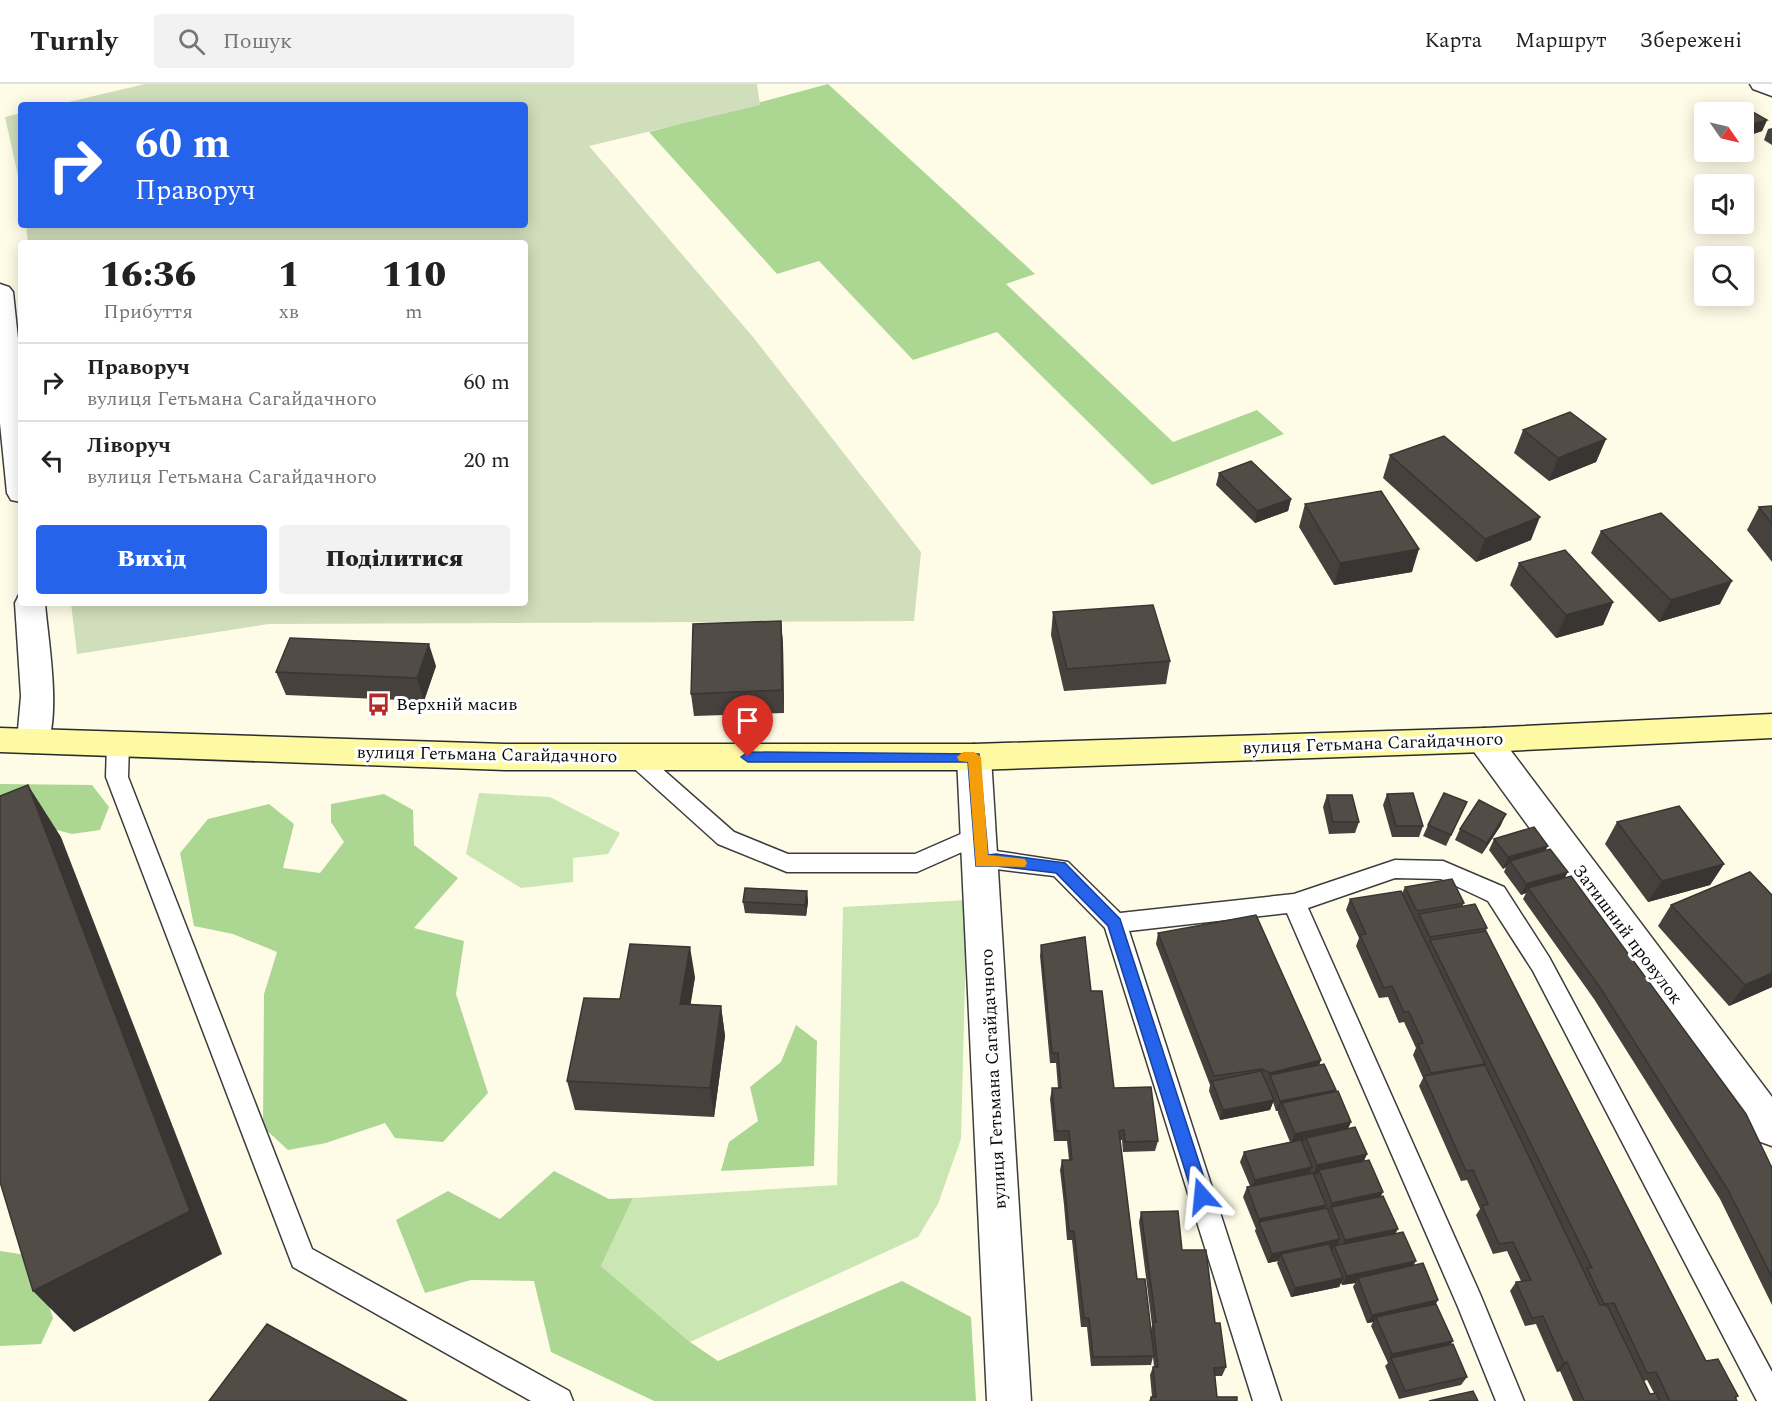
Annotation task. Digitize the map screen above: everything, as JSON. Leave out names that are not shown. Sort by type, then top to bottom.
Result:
[{"type":"main road","name":"вулиця Гетьмана Сагайдачного","points":[[0,740],[505,757],[974,757],[1484,740],[1772,726]]},
{"type":"street","points":[[1761,84],[1772,90]]},
{"type":"street","points":[[0,292],[18,464]]},
{"type":"street","points":[[30,606],[37,696],[33,741]]},
{"type":"street","name":"Затишний провулок","points":[[1484,740],[1772,1128]]},
{"type":"street","name":"вулиця Гетьмана Сагайдачного","points":[[974,757],[1010,1401]]},
{"type":"lane","points":[[118,744],[117,777],[302,1258],[559,1401]]},
{"type":"lane","points":[[635,757],[726,838],[787,863],[917,863],[980,848],[996,860],[1060,867],[1114,923],[1267,1401]]},
{"type":"lane","points":[[1114,923],[1294,903],[1395,869],[1443,870],[1496,894],[1541,964],[1772,1401]]},
{"type":"lane","points":[[1294,903],[1466,1293],[1510,1401]]},
{"type":"green space","points":[[145,84],[757,84],[760,105],[589,146],[753,337],[921,552],[914,621],[269,624],[77,654],[71,606],[528,606],[528,240],[28,240],[26,228],[528,228],[528,102],[69,102]]},
{"type":"green space","points":[[828,84],[1035,274],[1006,284],[1173,442],[1257,410],[1284,434],[1152,485],[997,332],[913,360],[819,261],[777,274],[649,132]]},
{"type":"green space","points":[[18,114],[18,176],[5,117]]},
{"type":"green space","points":[[0,784],[92,785],[109,807],[100,830],[72,834],[57,830],[0,855]]},
{"type":"green space","points":[[479,793],[550,797],[620,833],[608,854],[573,858],[573,882],[521,888],[466,854]]},
{"type":"green space","points":[[384,794],[413,810],[414,845],[458,878],[414,928],[464,941],[456,994],[488,1093],[443,1142],[395,1138],[385,1123],[326,1143],[288,1150],[263,1127],[264,994],[277,952],[233,934],[194,926],[180,853],[208,819],[269,804],[294,824],[283,868],[320,873],[344,842],[331,822],[331,804]]},
{"type":"green space","points":[[967,900],[961,1139],[938,1204],[918,1237],[690,1342],[601,1266],[633,1198],[837,1185],[843,907]]},
{"type":"green space","points":[[796,1025],[817,1041],[814,1166],[721,1171],[729,1142],[758,1121],[750,1087],[781,1062]]},
{"type":"green space","points":[[554,1171],[609,1199],[633,1198],[601,1266],[690,1342],[718,1361],[902,1281],[971,1317],[976,1401],[654,1401],[551,1352],[534,1281],[471,1280],[425,1293],[396,1220],[448,1191],[500,1219]]},
{"type":"green space","points":[[0,1251],[33,1256],[53,1318],[41,1344],[0,1346]]},
{"type":"building","points":[[1754,113],[1767,120],[1754,124]]},
{"type":"building","points":[[1570,412],[1606,439],[1558,458],[1523,430]]},
{"type":"building","points":[[1444,436],[1540,517],[1485,539],[1390,455]]},
{"type":"building","points":[[1251,461],[1291,499],[1257,511],[1219,473]]},
{"type":"building","points":[[1381,491],[1419,549],[1340,563],[1305,504]]},
{"type":"building","points":[[1772,506],[1772,524],[1759,507]]},
{"type":"building","points":[[1661,513],[1732,581],[1671,600],[1601,531]]},
{"type":"building","points":[[1565,550],[1613,602],[1566,615],[1519,563]]},
{"type":"building","points":[[1153,605],[1170,661],[1067,669],[1053,612]]},
{"type":"building","points":[[781,621],[782,690],[691,694],[693,624]]},
{"type":"building","points":[[290,638],[429,644],[417,678],[276,672]]},
{"type":"building","points":[[28,785],[190,1211],[33,1291],[0,1182],[0,796]]},
{"type":"building","points":[[1413,793],[1423,826],[1396,826],[1387,794]]},
{"type":"building","points":[[1444,793],[1467,802],[1451,835],[1428,825]]},
{"type":"building","points":[[1327,795],[1352,795],[1359,822],[1333,822]]},
{"type":"building","points":[[1479,800],[1506,814],[1487,843],[1460,829]]},
{"type":"building","points":[[1679,806],[1724,864],[1662,881],[1617,822]]},
{"type":"building","points":[[1534,827],[1548,846],[1508,857],[1494,839]]},
{"type":"building","points":[[1550,849],[1568,872],[1526,884],[1510,861]]},
{"type":"building","points":[[1750,872],[1772,895],[1772,973],[1745,985],[1671,905]]},
{"type":"building","points":[[1571,876],[1746,1114],[1772,1168],[1772,1277],[1728,1190],[1601,989],[1528,888]]},
{"type":"building","points":[[1452,879],[1464,903],[1417,911],[1405,887]]},
{"type":"building","points":[[745,888],[807,891],[805,905],[743,902]]},
{"type":"building","points":[[1401,891],[1485,1064],[1431,1073],[1418,1044],[1423,1043],[1409,1012],[1404,1012],[1392,986],[1384,988],[1360,935],[1366,934],[1350,899]]},
{"type":"building","points":[[1475,904],[1487,928],[1430,937],[1419,914]]},
{"type":"building","points":[[1256,915],[1321,1060],[1270,1073],[1262,1069],[1214,1076],[1158,933]]},
{"type":"building","points":[[1486,931],[1706,1361],[1718,1359],[1738,1396],[1735,1397],[1737,1401],[1670,1401],[1656,1372],[1647,1373],[1614,1303],[1604,1304],[1587,1268],[1592,1268],[1430,940]]},
{"type":"building","points":[[1085,937],[1091,991],[1102,991],[1114,1088],[1151,1087],[1158,1141],[1125,1142],[1124,1130],[1119,1131],[1137,1279],[1145,1279],[1154,1356],[1093,1357],[1089,1318],[1084,1318],[1074,1231],[1069,1231],[1062,1160],[1072,1160],[1069,1131],[1056,1131],[1052,1088],[1061,1088],[1058,1053],[1052,1053],[1041,945]]},
{"type":"building","points":[[630,944],[690,947],[680,1004],[721,1006],[710,1088],[567,1081],[584,998],[620,999]]},
{"type":"building","points":[[1324,1064],[1336,1090],[1280,1101],[1270,1075]]},
{"type":"building","points":[[1485,1065],[1600,1305],[1607,1305],[1650,1394],[1656,1393],[1660,1401],[1584,1401],[1543,1316],[1532,1318],[1516,1282],[1531,1280],[1513,1242],[1499,1244],[1482,1206],[1488,1204],[1473,1170],[1466,1171],[1424,1076]]},
{"type":"building","points":[[1261,1071],[1274,1100],[1223,1110],[1212,1081]]},
{"type":"building","points":[[1338,1091],[1351,1122],[1295,1134],[1282,1103]]},
{"type":"building","points":[[1355,1127],[1367,1154],[1317,1165],[1306,1138]]},
{"type":"building","points":[[1301,1140],[1312,1167],[1255,1180],[1244,1152]]},
{"type":"building","points":[[1369,1160],[1383,1192],[1332,1203],[1319,1170]]},
{"type":"building","points":[[1313,1173],[1326,1205],[1259,1219],[1247,1187]]},
{"type":"building","points":[[1383,1196],[1398,1229],[1345,1240],[1331,1207]]},
{"type":"building","points":[[1327,1208],[1340,1239],[1272,1254],[1259,1222]]},
{"type":"building","points":[[1178,1211],[1182,1250],[1206,1250],[1215,1323],[1220,1323],[1226,1367],[1214,1368],[1217,1397],[1237,1397],[1237,1401],[1151,1401],[1151,1397],[1156,1397],[1153,1367],[1158,1367],[1153,1322],[1156,1322],[1141,1212]]},
{"type":"building","points":[[1403,1232],[1416,1261],[1347,1276],[1334,1246]]},
{"type":"building","points":[[1329,1244],[1343,1278],[1295,1288],[1281,1254]]},
{"type":"building","points":[[1423,1263],[1438,1300],[1372,1315],[1358,1278]]},
{"type":"building","points":[[1436,1304],[1453,1341],[1392,1354],[1376,1317]]},
{"type":"building","points":[[267,1324],[407,1401],[209,1401]]},
{"type":"building","points":[[1453,1344],[1467,1377],[1405,1391],[1391,1358]]},
{"type":"building","points":[[1473,1391],[1478,1401],[1429,1401]]},
{"type":"slow traffic","points":[[963,757],[974,757],[981,862],[996,860],[1020,863]]},
{"type":"place","name":"Верхній масив","points":[[378,704]]},
{"type":"route","points":[[748,757],[974,757],[981,862],[996,860],[1060,867],[1114,923],[1202,1196]]}]
